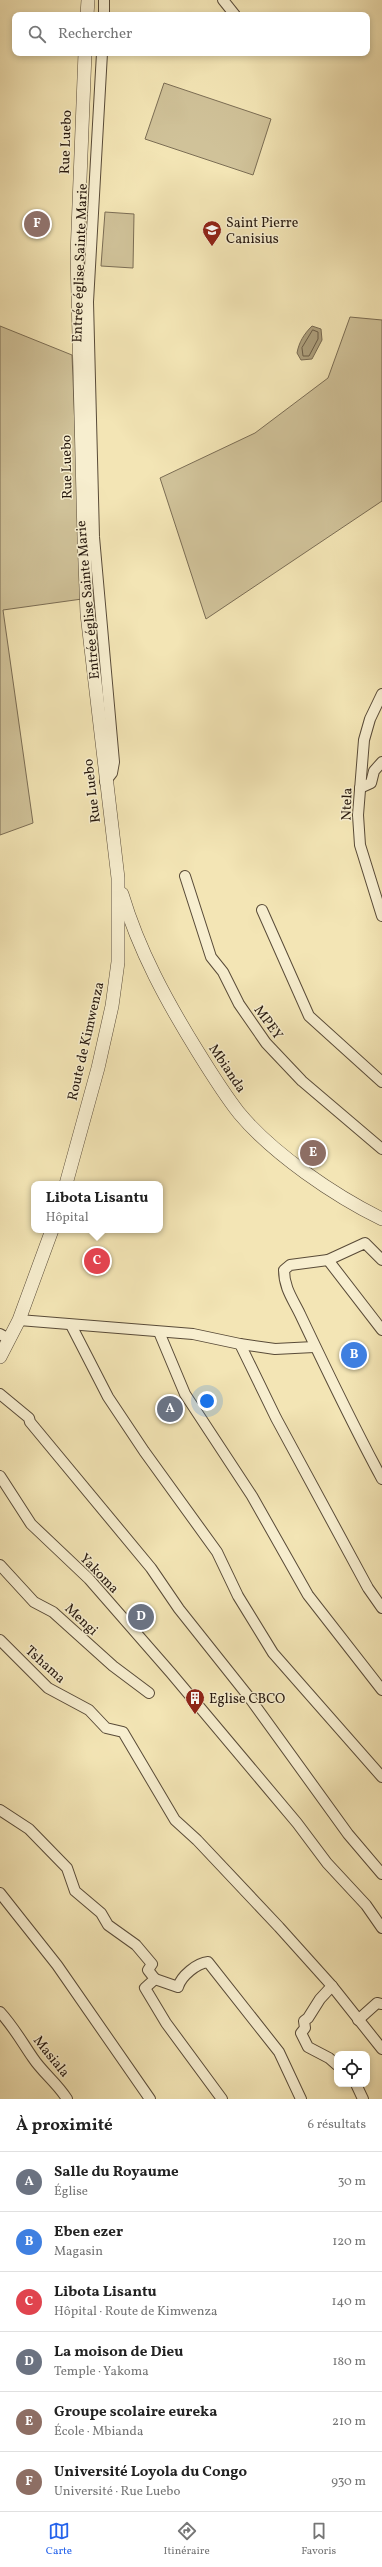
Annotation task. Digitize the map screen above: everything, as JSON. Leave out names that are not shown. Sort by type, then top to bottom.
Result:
[{"type":"street","points":[[87,12],[88,0]]},
{"type":"street","points":[[104,0],[104,12]]},
{"type":"street","points":[[223,0],[233,12]]},
{"type":"street","name":"Rue Luebo","points":[[85,56],[77,255],[87,614],[105,782],[118,878]]},
{"type":"street","name":"Entrée église Sainte Marie","points":[[102,56],[88,302],[94,536],[114,762],[112,773],[105,782]]},
{"type":"street","name":"Ntela","points":[[382,694],[370,719],[364,740],[360,788],[360,845],[382,916]]},
{"type":"street","points":[[360,788],[371,783],[374,771],[382,762]]},
{"type":"street","name":"MPEY","points":[[185,876],[211,957],[233,990],[239,1004],[266,1043],[302,1081],[382,1150]]},
{"type":"street","name":"Route de Kimwenza","points":[[67,1181],[98,1068],[112,1006],[118,962],[118,878]]},
{"type":"street","name":"Mbianda","points":[[118,878],[142,952],[179,1022],[240,1114],[293,1163],[328,1188],[382,1219]]},
{"type":"street","points":[[262,910],[308,1016],[382,1082]]},
{"type":"street","points":[[0,1357],[5,1336],[19,1320],[51,1233]]},
{"type":"street","points":[[382,1260],[365,1243],[328,1260],[290,1265],[284,1270],[287,1291],[382,1479]]},
{"type":"street","points":[[328,1260],[382,1330]]},
{"type":"street","points":[[19,1320],[206,1335],[240,1344],[275,1349],[314,1347]]},
{"type":"street","points":[[71,1325],[108,1397],[217,1552],[238,1596],[273,1653],[382,1777]]},
{"type":"street","points":[[159,1332],[185,1394],[252,1496],[308,1595],[382,1690]]},
{"type":"street","points":[[240,1344],[276,1418],[368,1588],[382,1608]]},
{"type":"street","points":[[0,1394],[29,1418],[112,1523],[151,1568],[179,1609],[253,1704],[335,1817],[382,1874]]},
{"type":"street","name":"Yakoma","points":[[0,1476],[31,1524],[89,1579],[229,1742],[327,1863],[366,1905],[382,1928]]},
{"type":"street","name":"Mengi","points":[[0,1565],[34,1602],[53,1612],[114,1666],[148,1693]]},
{"type":"street","name":"Tshama","points":[[0,1640],[48,1688],[89,1710],[106,1728],[123,1732],[175,1820],[197,1840],[332,1986],[382,2049]]},
{"type":"street","points":[[0,1810],[29,1829],[67,1868],[73,1889],[101,1913],[108,1925],[136,1945],[152,1964],[148,1970],[155,1979],[178,1987],[180,1981],[194,1967],[208,1962],[279,2052],[301,2099]]},
{"type":"street","points":[[0,1893],[57,1965],[150,2099]]},
{"type":"street","points":[[155,1979],[144,1988],[166,2023],[222,2099]]},
{"type":"street","points":[[332,1986],[320,1999],[308,2018],[304,2021],[305,2028],[301,2033],[308,2048],[329,2058],[334,2062]]},
{"type":"street","points":[[358,2020],[377,2003],[382,2004]]},
{"type":"street","name":"Masiala","points":[[0,2012],[15,2028],[33,2059],[59,2086],[67,2099]]},
{"type":"street","points":[[357,2087],[363,2099]]},
{"type":"shaded area","points":[[164,83],[271,119],[253,175],[145,139]]},
{"type":"shaded area","points":[[105,212],[134,214],[133,268],[101,266]]},
{"type":"shaded area","points":[[350,317],[382,320],[382,501],[206,619],[160,478],[255,433],[328,378]]},
{"type":"shaded area","points":[[0,326],[72,355],[82,599],[3,610],[33,823],[0,835]]},
{"type":"water","points":[[312,326],[321,329],[322,340],[312,359],[301,360],[297,353],[299,345],[304,335]]},
{"type":"place","name":"Université Loyola du Congo","points":[[37,224]]},
{"type":"place","name":"Saint Pierre Canisius","points":[[212,247]]},
{"type":"place","name":"Groupe scolaire eureka","points":[[313,1153]]},
{"type":"place","name":"Libota Lisantu","points":[[97,1261]]},
{"type":"place","name":"Eben ezer","points":[[354,1355]]},
{"type":"place","name":"Salle du Royaume","points":[[170,1409]]},
{"type":"place","name":"La moison de Dieu","points":[[141,1617]]},
{"type":"place","name":"Eglise CBCO","points":[[195,1715]]}]
